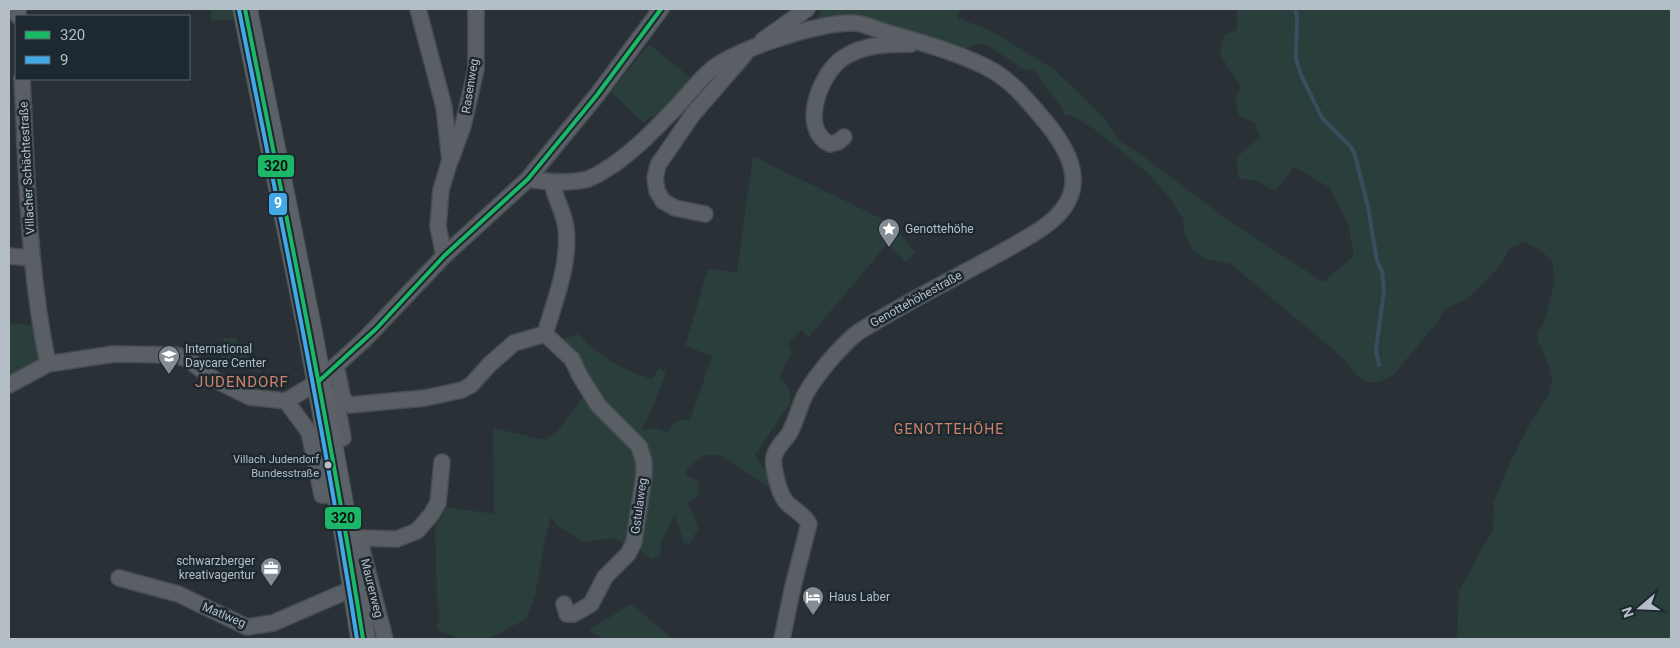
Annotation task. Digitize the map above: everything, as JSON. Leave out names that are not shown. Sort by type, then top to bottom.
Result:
[{"type":"main road","points":[[245,9],[311,337],[340,496],[353,537],[362,639]]},
{"type":"street","name":"Rasenweg","points":[[418,9],[444,107],[450,160]]},
{"type":"street","name":"Rasenweg","points":[[444,256],[438,226],[442,190],[450,160],[463,126],[476,69],[476,9]]},
{"type":"street","points":[[12,386],[48,364],[114,354],[176,355],[189,360],[215,380],[250,397],[286,401],[318,381],[336,366],[378,327],[444,256],[528,179],[596,95],[661,9]]},
{"type":"street","name":"Genottehöhestraße","points":[[528,179],[552,183],[586,179],[609,168],[656,128],[712,69],[750,49],[806,9]]},
{"type":"street","name":"Genottehöhestraße","points":[[705,214],[675,208],[663,201],[657,191],[655,178],[658,165],[693,114],[750,49],[820,26],[853,23],[925,44],[983,66],[996,73],[1018,90],[1048,125],[1068,154],[1073,171],[1073,188],[1066,205],[1037,232],[857,334],[842,347],[809,388],[789,433],[773,457],[774,468],[784,498],[806,518],[809,524],[782,639]]},
{"type":"street","name":"Genottehöhestraße","points":[[844,137],[838,142],[830,144],[822,138],[815,124],[815,108],[822,82],[831,69],[842,58],[866,48],[887,44],[925,44]]},
{"type":"street","name":"Villacher Schächtestraße","points":[[22,80],[32,258],[39,323],[48,364]]},
{"type":"street","points":[[336,366],[343,399],[350,405],[425,398],[462,390],[471,384],[514,343],[545,334],[561,284],[565,262],[566,238],[563,217],[552,183]]},
{"type":"street","points":[[9,256],[32,258]]},
{"type":"street","name":"Gstulaweg","points":[[545,334],[572,359],[580,376],[598,404],[639,446],[644,462],[634,542],[628,554],[605,578],[591,604],[574,614],[568,614],[564,604]]},
{"type":"street","points":[[341,393],[337,394],[336,398],[343,438]]},
{"type":"street","points":[[286,401],[309,432],[322,495],[340,496]]},
{"type":"street","points":[[353,537],[397,540],[417,531],[431,515],[438,503],[442,462]]},
{"type":"street","name":"Maurerweg","points":[[353,537],[385,639]]},
{"type":"street","name":"Matlweg","points":[[119,578],[178,594],[247,626],[273,624],[356,587]]},
{"type":"green space","points":[[211,9],[231,9],[234,20],[211,21]]},
{"type":"green space","points":[[822,9],[960,9],[958,18],[995,33],[1055,70],[1107,121],[1112,131],[1122,143],[1136,151],[1222,216],[1323,282],[1354,256],[1348,223],[1330,188],[1294,167],[1275,191],[1255,180],[1239,179],[1236,158],[1260,137],[1255,123],[1239,115],[1235,101],[1241,86],[1220,55],[1224,35],[1237,30],[1237,9],[1671,9],[1671,639],[1457,639],[1459,591],[1493,529],[1494,501],[1510,462],[1531,422],[1549,394],[1552,379],[1547,361],[1538,341],[1538,332],[1543,325],[1555,281],[1552,260],[1538,249],[1524,242],[1509,248],[1502,262],[1480,287],[1466,299],[1445,310],[1440,319],[1393,375],[1381,381],[1369,383],[1357,375],[1343,358],[1231,264],[1207,259],[1194,252],[1184,232],[1183,219],[1173,202],[1148,173],[1093,128],[1070,115],[1064,115],[1063,109],[1034,70],[1020,68],[983,43],[956,51],[917,33],[861,20],[817,18]]},
{"type":"green space","points":[[649,44],[693,80],[660,115],[650,117],[644,123],[611,92]]},
{"type":"green space","points":[[753,156],[886,221],[898,229],[809,337],[801,330],[788,343],[791,353],[779,377],[788,388],[790,403],[755,455],[769,476],[771,482],[768,487],[721,455],[707,455],[700,458],[687,469],[686,473],[689,477],[697,480],[699,487],[698,497],[687,504],[691,509],[698,529],[690,543],[684,544],[676,517],[674,517],[661,543],[660,556],[652,559],[637,548],[613,538],[584,542],[558,526],[551,517],[535,596],[526,619],[487,639],[459,639],[437,629],[440,615],[437,599],[435,528],[447,507],[494,514],[493,428],[545,440],[557,432],[585,395],[560,340],[579,334],[602,356],[632,372],[652,379],[659,368],[665,371],[665,377],[642,431],[655,428],[667,432],[679,420],[690,420],[712,356],[685,346],[708,269],[737,272]]},
{"type":"green space","points":[[900,233],[915,252],[906,262],[889,246]]},
{"type":"green space","points":[[9,324],[32,325],[38,354],[35,371],[9,384]]},
{"type":"green space","points":[[224,338],[235,338],[251,361],[261,363],[261,373],[220,363]]},
{"type":"green space","points":[[631,604],[673,639],[603,639],[589,630]]},
{"type":"waterway","points":[[1295,9],[1297,15],[1296,59],[1301,75],[1322,118],[1351,147],[1355,155],[1368,207],[1377,261],[1382,271],[1384,290],[1376,350],[1379,365]]},
{"type":"transit line","name":"320","points":[[245,9],[322,402],[363,639]]},
{"type":"transit line","name":"320","points":[[319,381],[376,329],[444,256],[528,179],[597,95],[661,9]]},
{"type":"transit line","name":"9","points":[[239,10],[316,402],[357,639]]},
{"type":"place","name":"Genottehöhe","points":[[889,248]]},
{"type":"place","name":"International Daycare Center","points":[[169,375]]},
{"type":"place","name":"Villach Judendorf Bundesstraße","points":[[328,465]]},
{"type":"place","name":"schwarzberger kreativagentur","points":[[271,587]]},
{"type":"place","name":"Haus Laber","points":[[813,616]]},
{"type":"district","name":"JUDENDORF","points":[[242,382]]},
{"type":"district","name":"GENOTTEHÖHE","points":[[949,429]]}]
